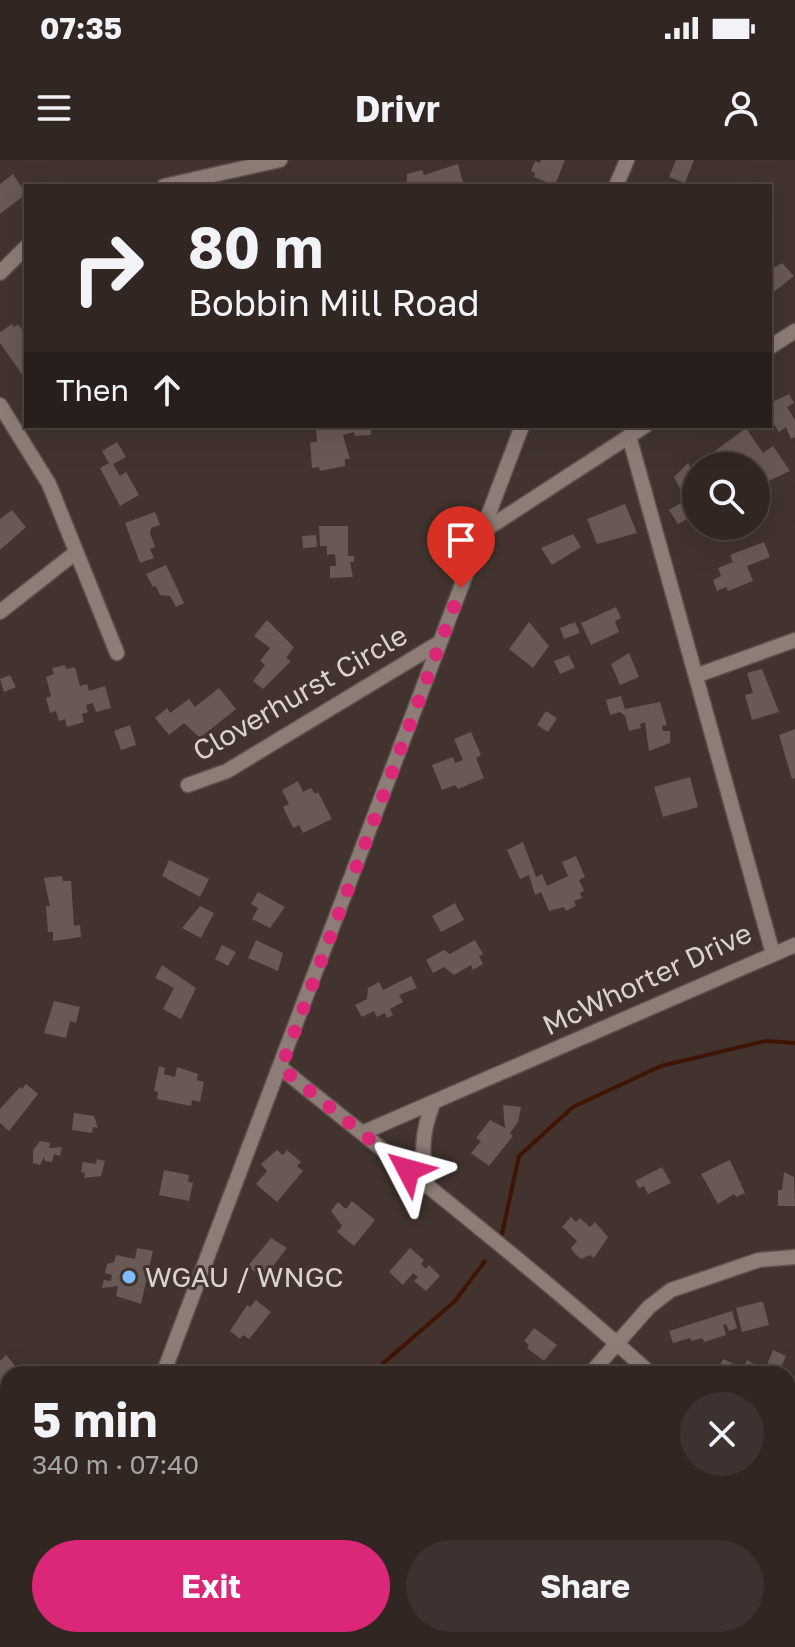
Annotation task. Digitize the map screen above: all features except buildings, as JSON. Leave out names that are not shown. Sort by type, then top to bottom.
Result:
[{"type":"street","points":[[173,184],[280,160]]},
{"type":"street","points":[[617,184],[627,160]]},
{"type":"street","points":[[0,273],[24,249]]},
{"type":"street","points":[[772,346],[795,331]]},
{"type":"street","points":[[0,405],[49,484],[117,653]]},
{"type":"street","points":[[166,1366],[521,428]]},
{"type":"street","points":[[484,531],[642,428]]},
{"type":"street","name":"McWhorter Drive","points":[[362,1133],[773,954],[698,675],[629,436]]},
{"type":"street","points":[[0,612],[75,553]]},
{"type":"street","points":[[698,675],[795,640]]},
{"type":"street","name":"Cloverhurst Circle","points":[[188,785],[227,771],[437,644]]},
{"type":"street","points":[[773,954],[795,945]]},
{"type":"street","points":[[281,1068],[554,1287],[642,1366]]},
{"type":"street","points":[[428,1187],[422,1161],[424,1127],[433,1104]]},
{"type":"street","points":[[597,1366],[649,1307],[671,1290],[759,1260],[795,1257]]},
{"type":"waterway","points":[[502,1234],[519,1156],[573,1107],[661,1066],[765,1041],[795,1043]]},
{"type":"waterway","points":[[380,1366],[455,1301],[485,1261]]},
{"type":"place","name":"WGAU / WNGC","points":[[129,1277]]},
{"type":"route","points":[[408,1170],[281,1068],[437,644],[461,588]]}]
